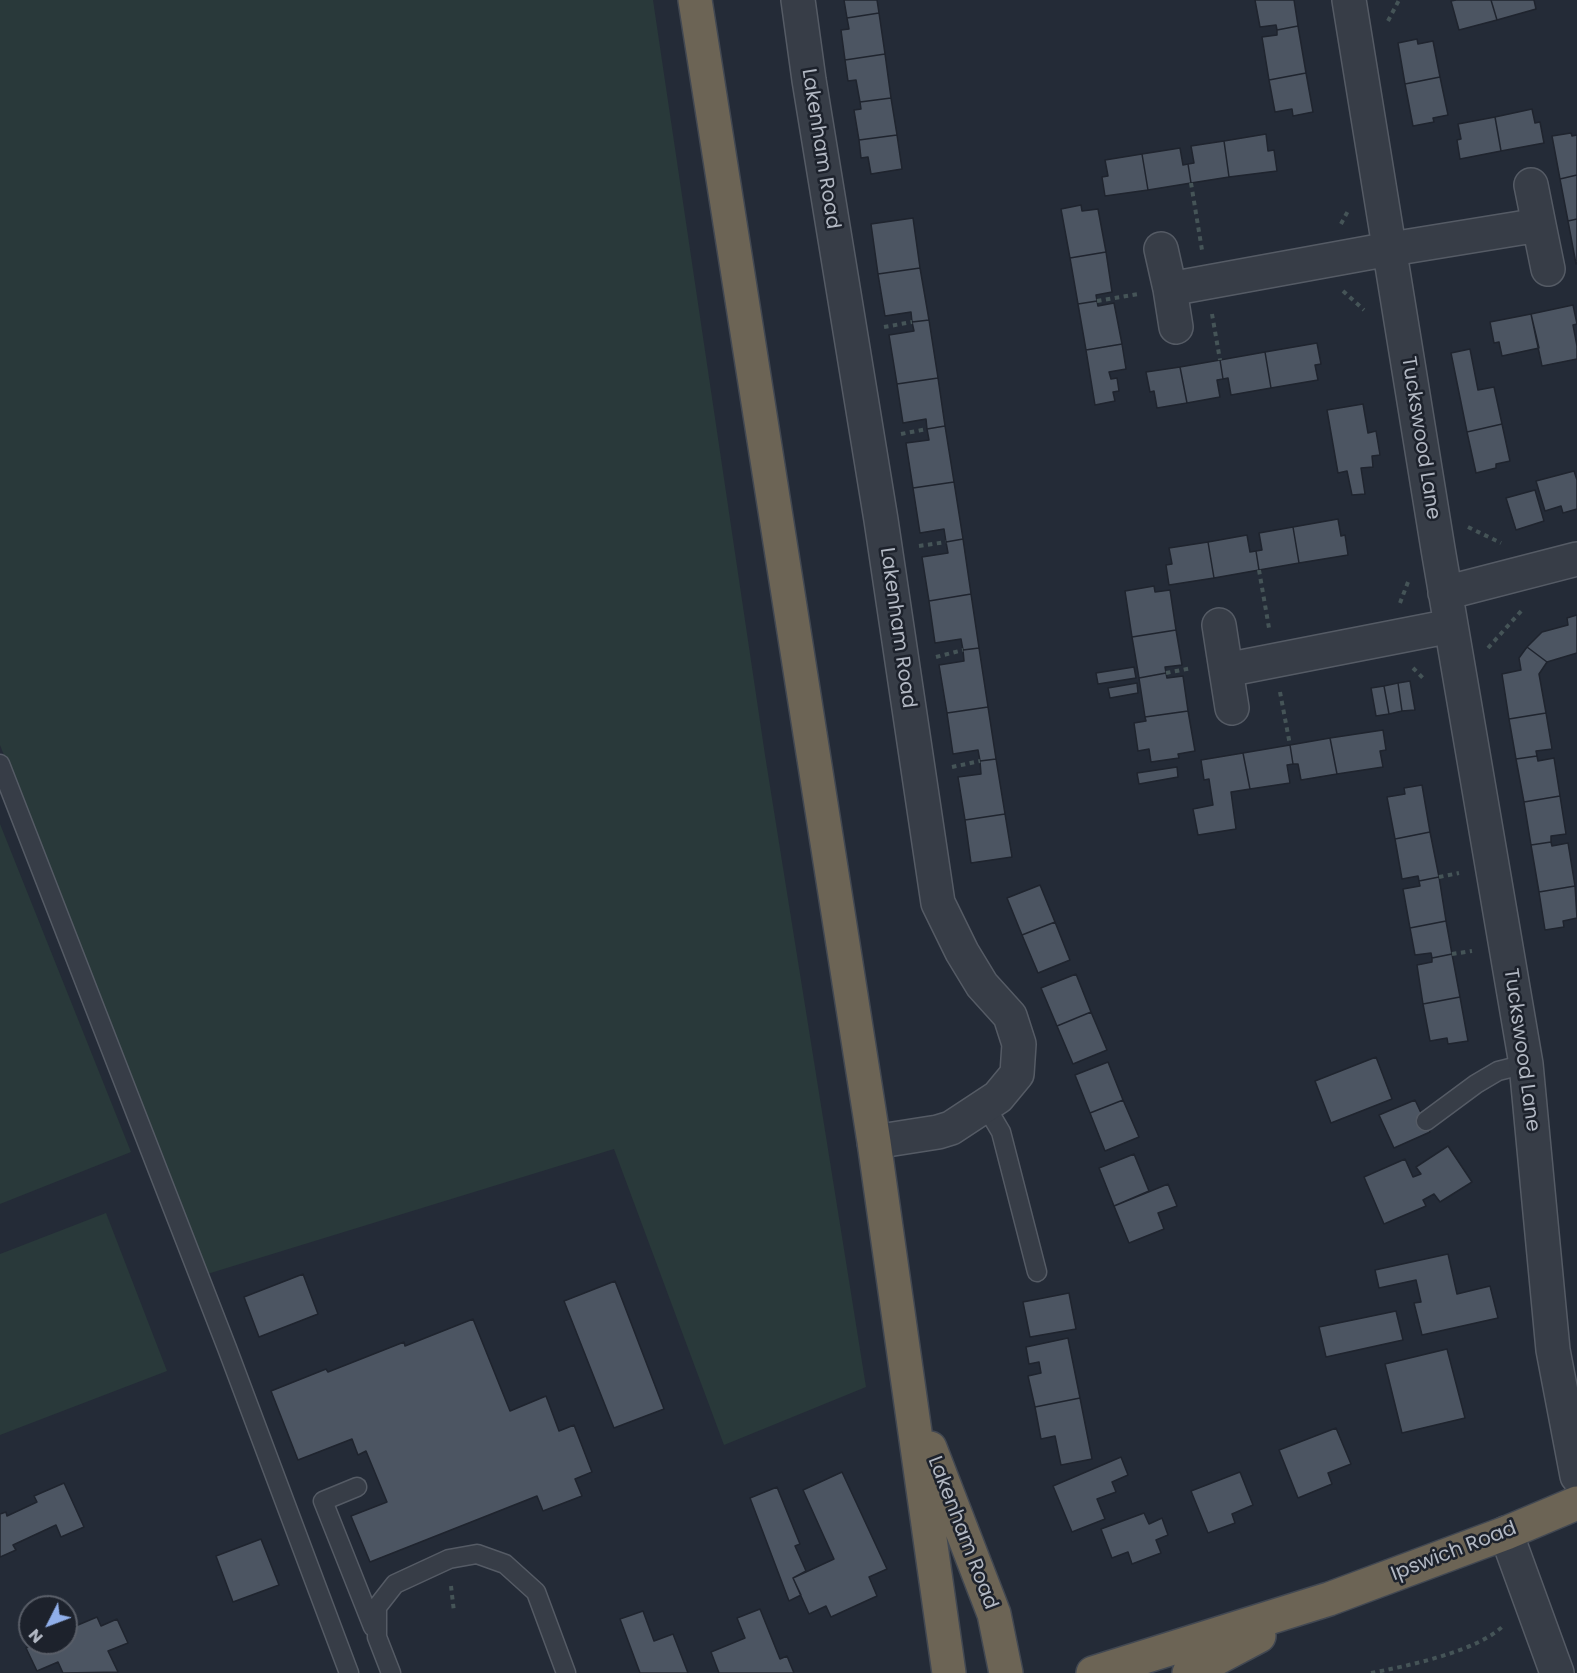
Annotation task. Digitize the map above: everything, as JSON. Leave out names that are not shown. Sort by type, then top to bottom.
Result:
[{"type":"highway","name":"Lakenham Road","points":[[695,0],[874,1142],[949,1673]]},
{"type":"highway","name":"Lakenham Road","points":[[909,1396],[994,1614],[1006,1673]]},
{"type":"highway","name":"Ipswich Road","points":[[1093,1673],[1329,1599],[1506,1533],[1577,1503]]},
{"type":"highway","name":"Ipswich Road","points":[[1189,1673],[1329,1599]]},
{"type":"street","name":"Lakenham Road","points":[[798,0],[810,92],[881,520],[938,903],[962,952],[982,985],[1010,1016],[1018,1044],[1017,1074],[998,1097],[951,1128],[874,1142]]},
{"type":"street","name":"Tuckswood Lane","points":[[1349,0],[1445,593],[1526,1064],[1553,1350],[1577,1476]]},
{"type":"street","points":[[1531,185],[1548,269]]},
{"type":"street","points":[[1170,289],[1388,249],[1539,225]]},
{"type":"street","points":[[1161,249],[1176,327]]},
{"type":"street","points":[[1445,593],[1577,559]]},
{"type":"street","points":[[1220,625],[1233,708]]},
{"type":"street","points":[[1226,670],[1451,626]]},
{"type":"street","points":[[1506,1533],[1557,1673]]},
{"type":"lane","points":[[0,764],[222,1337],[349,1673]]},
{"type":"lane","points":[[1426,1121],[1476,1084],[1498,1071],[1526,1064]]},
{"type":"lane","points":[[985,1104],[1001,1132],[1038,1272]]},
{"type":"lane","points":[[357,1487],[323,1501],[391,1673]]},
{"type":"lane","points":[[377,1637],[377,1607],[395,1584],[449,1559],[477,1554],[505,1564],[536,1592],[566,1673]]},
{"type":"path","points":[[1097,300],[1170,289]]},
{"type":"path","points":[[1371,1673],[1450,1654],[1497,1633],[1510,1619]]},
{"type":"shaded area","points":[[0,0],[653,0],[765,755],[866,1387],[724,1445],[614,1149],[204,1275],[0,745]]},
{"type":"shaded area","points":[[0,824],[131,1152],[0,1204]]},
{"type":"shaded area","points":[[106,1213],[167,1371],[0,1435],[0,1254]]},
{"type":"building","points":[[844,0],[877,0],[879,13],[847,18]]},
{"type":"building","points":[[1255,0],[1294,0],[1298,26],[1277,30],[1276,25],[1260,27]]},
{"type":"building","points":[[1491,0],[1497,20],[1459,30],[1451,1]]},
{"type":"building","points":[[1491,0],[1534,0],[1536,9],[1497,20]]},
{"type":"building","points":[[879,13],[885,54],[845,60],[841,30],[849,29],[847,18]]},
{"type":"building","points":[[1298,26],[1306,73],[1269,80],[1262,37],[1277,35],[1277,30]]},
{"type":"building","points":[[1417,39],[1418,44],[1433,41],[1440,77],[1405,84],[1398,43]]},
{"type":"building","points":[[885,54],[891,98],[860,102],[856,80],[848,81],[845,60]]},
{"type":"building","points":[[1306,73],[1313,112],[1293,116],[1292,109],[1275,112],[1269,80]]},
{"type":"building","points":[[1440,77],[1448,115],[1433,118],[1434,122],[1413,126],[1405,84]]},
{"type":"building","points":[[891,98],[897,135],[859,140],[854,110],[861,109],[860,102]]},
{"type":"building","points":[[1532,109],[1535,123],[1540,122],[1544,143],[1501,151],[1495,117]]},
{"type":"building","points":[[1495,117],[1501,151],[1460,159],[1457,140],[1461,139],[1458,124]]},
{"type":"building","points":[[1571,133],[1572,136],[1577,135],[1577,175],[1560,179],[1552,136]]},
{"type":"building","points":[[1266,134],[1268,151],[1274,150],[1277,171],[1229,177],[1224,141]]},
{"type":"building","points":[[897,135],[902,169],[871,174],[868,157],[861,158],[859,140]]},
{"type":"building","points":[[1224,141],[1229,177],[1191,183],[1188,164],[1194,163],[1191,146]]},
{"type":"building","points":[[1180,148],[1183,165],[1188,164],[1191,183],[1148,190],[1142,154]]},
{"type":"building","points":[[1142,154],[1148,190],[1105,196],[1102,177],[1108,176],[1105,160]]},
{"type":"building","points":[[1577,175],[1577,219],[1568,221],[1560,179]]},
{"type":"building","points":[[1081,205],[1082,211],[1098,209],[1106,252],[1070,258],[1061,209]]},
{"type":"building","points":[[913,218],[920,268],[878,274],[871,224]]},
{"type":"building","points":[[1577,219],[1577,263],[1576,264],[1568,221]]},
{"type":"building","points":[[1106,252],[1112,292],[1096,295],[1097,301],[1078,304],[1070,258]]},
{"type":"building","points":[[920,268],[929,320],[912,322],[911,312],[885,316],[878,274]]},
{"type":"building","points":[[1097,301],[1098,306],[1114,303],[1122,344],[1086,350],[1078,304]]},
{"type":"building","points":[[1573,305],[1577,324],[1573,325],[1577,359],[1542,366],[1531,314]]},
{"type":"building","points":[[1531,314],[1539,348],[1502,356],[1499,342],[1494,343],[1490,322]]},
{"type":"building","points":[[929,320],[938,378],[897,384],[889,335],[914,331],[912,322]]},
{"type":"building","points":[[1317,343],[1321,364],[1315,365],[1318,380],[1271,388],[1265,352]]},
{"type":"building","points":[[1122,344],[1126,369],[1109,372],[1111,379],[1117,378],[1119,391],[1113,392],[1115,401],[1095,405],[1086,350]]},
{"type":"building","points":[[1470,349],[1478,390],[1494,387],[1502,424],[1467,432],[1451,353]]},
{"type":"building","points":[[1265,352],[1271,388],[1231,395],[1228,378],[1223,379],[1220,360]]},
{"type":"building","points":[[1220,360],[1223,379],[1217,380],[1220,397],[1187,403],[1180,367]]},
{"type":"building","points":[[1180,367],[1187,403],[1157,408],[1154,391],[1150,392],[1146,372]]},
{"type":"building","points":[[938,378],[945,426],[927,429],[926,419],[903,423],[897,384]]},
{"type":"building","points":[[1363,404],[1368,433],[1376,431],[1380,455],[1372,456],[1373,467],[1361,468],[1365,494],[1352,495],[1347,471],[1338,473],[1327,410]]},
{"type":"building","points":[[1502,424],[1510,461],[1496,464],[1496,468],[1476,473],[1467,432]]},
{"type":"building","points":[[945,426],[954,482],[913,488],[906,443],[929,440],[927,429]]},
{"type":"building","points":[[1574,471],[1577,480],[1577,509],[1563,513],[1561,506],[1545,511],[1536,481]]},
{"type":"building","points":[[954,482],[963,539],[946,542],[944,529],[920,533],[913,488]]},
{"type":"building","points":[[1535,490],[1544,521],[1516,530],[1506,498]]},
{"type":"building","points":[[1338,519],[1341,536],[1345,535],[1348,555],[1299,563],[1293,527]]},
{"type":"building","points":[[1293,527],[1299,563],[1259,570],[1256,551],[1262,550],[1259,533]]},
{"type":"building","points":[[1247,535],[1250,552],[1256,551],[1259,570],[1214,578],[1208,542]]},
{"type":"building","points":[[963,539],[971,594],[929,601],[922,557],[948,553],[946,542]]},
{"type":"building","points":[[1208,542],[1214,578],[1169,585],[1166,565],[1172,564],[1169,548]]},
{"type":"building","points":[[1154,586],[1155,592],[1170,590],[1176,630],[1132,637],[1125,591]]},
{"type":"building","points":[[971,594],[979,648],[963,650],[961,639],[935,643],[929,601]]},
{"type":"building","points":[[1577,615],[1577,653],[1547,662],[1527,647],[1542,632],[1568,625],[1567,618]]},
{"type":"building","points":[[1176,630],[1182,665],[1165,667],[1166,673],[1139,678],[1132,637]]},
{"type":"building","points":[[1527,647],[1547,662],[1539,674],[1546,713],[1509,719],[1502,674],[1521,670],[1519,658]]},
{"type":"building","points":[[979,648],[988,707],[947,713],[939,665],[964,661],[963,650]]},
{"type":"building","points":[[1134,667],[1136,678],[1098,684],[1096,673]]},
{"type":"building","points":[[1166,673],[1167,678],[1183,676],[1188,711],[1145,717],[1139,678]]},
{"type":"building","points":[[1410,681],[1415,710],[1402,711],[1398,683]]},
{"type":"building","points":[[1137,683],[1138,693],[1110,698],[1108,688]]},
{"type":"building","points":[[1398,683],[1402,711],[1389,714],[1384,686]]},
{"type":"building","points":[[1384,686],[1389,714],[1376,716],[1371,688]]},
{"type":"building","points":[[988,707],[996,759],[980,761],[978,750],[953,754],[947,713]]},
{"type":"building","points":[[1188,711],[1195,751],[1178,754],[1179,758],[1151,762],[1149,749],[1138,751],[1134,723],[1146,721],[1145,717]]},
{"type":"building","points":[[1546,713],[1552,749],[1536,751],[1537,756],[1516,759],[1509,719]]},
{"type":"building","points":[[1383,730],[1386,750],[1380,751],[1383,767],[1337,774],[1330,738]]},
{"type":"building","points":[[1330,738],[1337,774],[1301,780],[1298,764],[1293,764],[1290,745]]},
{"type":"building","points":[[1290,745],[1293,764],[1287,765],[1290,783],[1250,789],[1243,753]]},
{"type":"building","points":[[1243,753],[1250,789],[1231,792],[1236,829],[1198,835],[1193,809],[1213,805],[1209,779],[1204,780],[1201,760]]},
{"type":"building","points":[[1537,756],[1538,761],[1554,758],[1560,796],[1524,802],[1516,759]]},
{"type":"building","points":[[996,759],[1005,814],[965,820],[958,777],[981,774],[980,761]]},
{"type":"building","points":[[1177,767],[1178,777],[1139,784],[1137,773]]},
{"type":"building","points":[[1422,785],[1430,832],[1395,839],[1387,797],[1405,794],[1404,788]]},
{"type":"building","points":[[1560,796],[1566,834],[1551,836],[1551,842],[1531,845],[1524,802]]},
{"type":"building","points":[[1005,814],[1012,857],[971,863],[965,820]]},
{"type":"building","points":[[1430,832],[1439,877],[1419,881],[1418,876],[1402,879],[1395,839]]},
{"type":"building","points":[[1551,842],[1552,846],[1568,843],[1575,886],[1539,892],[1531,845]]},
{"type":"building","points":[[1439,877],[1446,921],[1410,928],[1403,889],[1420,886],[1419,881]]},
{"type":"building","points":[[1040,885],[1055,922],[1022,935],[1007,898]]},
{"type":"building","points":[[1575,886],[1577,918],[1563,921],[1564,927],[1545,930],[1539,892]]},
{"type":"building","points":[[1446,921],[1452,954],[1432,958],[1431,953],[1415,955],[1410,928]]},
{"type":"building","points":[[1055,922],[1070,960],[1038,973],[1022,935]]},
{"type":"building","points":[[1452,954],[1460,997],[1423,1004],[1417,965],[1432,962],[1432,958]]},
{"type":"building","points":[[1076,974],[1091,1012],[1057,1026],[1041,988]]},
{"type":"building","points":[[1460,997],[1468,1041],[1448,1044],[1447,1038],[1430,1041],[1423,1004]]},
{"type":"building","points":[[1091,1012],[1107,1050],[1073,1064],[1057,1026]]},
{"type":"building","points":[[1376,1057],[1392,1099],[1331,1123],[1315,1081]]},
{"type":"building","points":[[1108,1062],[1123,1100],[1090,1113],[1075,1075]]},
{"type":"building","points":[[1123,1100],[1139,1137],[1105,1151],[1090,1113]]},
{"type":"building","points":[[1415,1100],[1430,1132],[1394,1148],[1379,1115]]},
{"type":"building","points":[[1448,1146],[1472,1182],[1440,1202],[1434,1194],[1423,1200],[1426,1206],[1384,1224],[1364,1177],[1405,1159],[1413,1177],[1421,1174],[1416,1167]]},
{"type":"building","points":[[1134,1154],[1149,1191],[1114,1206],[1099,1168]]},
{"type":"building","points":[[1168,1184],[1177,1206],[1158,1213],[1164,1229],[1129,1243],[1114,1206]]},
{"type":"building","points":[[1448,1254],[1457,1294],[1490,1286],[1498,1318],[1422,1335],[1414,1303],[1421,1302],[1416,1280],[1379,1288],[1375,1270]]},
{"type":"building","points":[[303,1274],[318,1314],[259,1337],[244,1297]]},
{"type":"building","points":[[615,1281],[664,1409],[614,1428],[564,1301]]},
{"type":"building","points":[[1069,1293],[1076,1329],[1030,1337],[1023,1302]]},
{"type":"building","points":[[1396,1311],[1403,1340],[1326,1357],[1319,1327]]},
{"type":"building","points":[[473,1319],[510,1411],[546,1396],[559,1431],[574,1425],[592,1472],[575,1479],[582,1496],[543,1511],[537,1496],[370,1562],[351,1516],[387,1502],[366,1451],[358,1455],[352,1439],[298,1460],[271,1391],[326,1369],[328,1372],[404,1342],[405,1346]]},
{"type":"building","points":[[1068,1338],[1080,1398],[1035,1407],[1028,1376],[1041,1373],[1039,1362],[1029,1364],[1026,1347]]},
{"type":"building","points":[[1447,1349],[1465,1418],[1402,1433],[1385,1364]]},
{"type":"building","points":[[1080,1398],[1092,1459],[1061,1465],[1055,1436],[1041,1439],[1035,1407]]},
{"type":"building","points":[[1336,1428],[1351,1464],[1328,1473],[1332,1484],[1298,1498],[1279,1450]]},
{"type":"building","points":[[1121,1457],[1128,1475],[1112,1482],[1116,1492],[1097,1499],[1105,1519],[1072,1532],[1053,1486]]},
{"type":"building","points":[[842,1472],[887,1569],[869,1577],[877,1596],[831,1617],[826,1606],[809,1614],[793,1578],[834,1559],[803,1490]]},
{"type":"building","points":[[1240,1472],[1253,1505],[1232,1514],[1235,1523],[1208,1533],[1191,1491]]},
{"type":"building","points":[[64,1483],[84,1527],[61,1537],[56,1525],[13,1545],[16,1550],[0,1557],[0,1514],[6,1512],[7,1516],[37,1502],[34,1496]]},
{"type":"building","points":[[777,1487],[800,1544],[795,1546],[806,1571],[793,1578],[801,1595],[789,1601],[750,1498]]},
{"type":"building","points":[[1144,1513],[1149,1524],[1162,1518],[1168,1535],[1156,1540],[1161,1553],[1132,1564],[1128,1552],[1112,1558],[1101,1529]]},
{"type":"building","points":[[261,1539],[279,1585],[233,1602],[216,1556]]},
{"type":"building","points":[[760,1609],[780,1659],[787,1656],[794,1673],[719,1673],[711,1652],[745,1638],[737,1618]]},
{"type":"building","points":[[643,1611],[654,1641],[673,1634],[688,1673],[640,1673],[620,1619]]},
{"type":"building","points":[[97,1617],[101,1626],[117,1619],[128,1643],[108,1651],[118,1672],[63,1673],[58,1662],[37,1671],[29,1655],[78,1655],[78,1625]]}]
